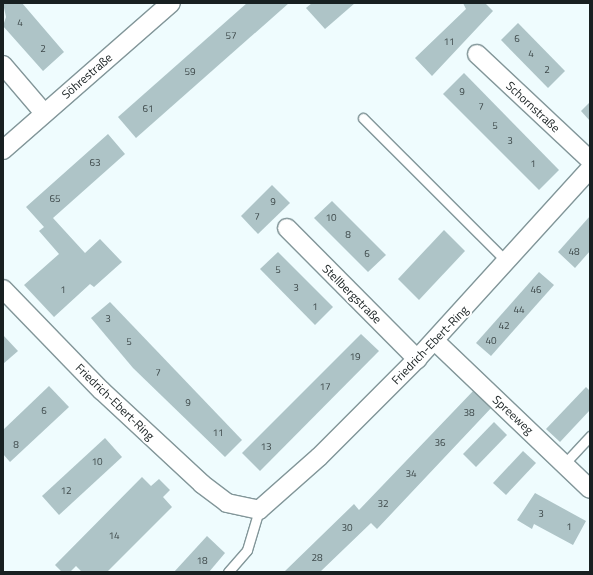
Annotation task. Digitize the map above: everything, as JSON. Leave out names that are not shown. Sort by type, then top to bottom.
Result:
[{"type":"street","name":"Söhrestraße","points":[[3,150],[171,3]]},
{"type":"street","name":"Schornstraße","points":[[477,54],[589,169]]},
{"type":"street","points":[[3,65],[44,113]]},
{"type":"street","name":"Friedrich-Ebert-Ring","points":[[3,289],[101,390],[202,484],[227,503],[259,510],[319,457],[435,342],[589,169]]},
{"type":"street","name":"Stellbergstraße","points":[[287,228],[417,359]]},
{"type":"street","name":"Spreeweg","points":[[435,342],[590,489]]},
{"type":"lane","points":[[363,118],[507,262]]},
{"type":"lane","points":[[564,463],[590,436]]},
{"type":"lane","points":[[228,572],[247,550],[259,510]]},
{"type":"building","points":[[3,3],[22,3],[64,52],[43,71],[3,26],[6,17]]},
{"type":"building","points":[[247,3],[289,3],[136,138],[118,117]]},
{"type":"building","points":[[312,3],[355,3],[325,29],[306,8]]},
{"type":"building","points":[[463,3],[485,3],[493,11],[432,76],[415,58],[466,9]]},
{"type":"building","points":[[518,23],[565,71],[548,88],[501,40]]},
{"type":"building","points":[[464,73],[559,170],[539,190],[443,94]]},
{"type":"building","points":[[590,102],[590,121],[581,111]]},
{"type":"building","points":[[108,134],[125,154],[53,218],[85,253],[100,239],[122,262],[94,287],[90,284],[54,317],[24,285],[59,254],[39,231],[44,227],[26,207]]},
{"type":"building","points":[[272,185],[290,203],[258,234],[241,216]]},
{"type":"building","points":[[332,201],[386,255],[368,272],[314,218]]},
{"type":"building","points":[[590,216],[590,251],[575,268],[558,252]]},
{"type":"building","points":[[444,230],[465,251],[419,300],[398,279]]},
{"type":"building","points":[[278,252],[333,307],[315,325],[260,269]]},
{"type":"building","points":[[539,272],[554,285],[491,356],[476,343]]},
{"type":"building","points":[[110,302],[242,440],[225,457],[133,368],[91,318]]},
{"type":"building","points":[[361,334],[379,351],[260,471],[242,453]]},
{"type":"building","points":[[3,335],[18,351],[3,364]]},
{"type":"building","points":[[49,386],[69,407],[10,462],[3,454],[3,430]]},
{"type":"building","points":[[586,387],[590,391],[590,410],[560,442],[546,429]]},
{"type":"building","points":[[475,389],[493,406],[377,529],[371,523],[320,572],[284,572],[354,504],[359,510]]},
{"type":"building","points":[[494,422],[507,435],[476,467],[463,454]]},
{"type":"building","points":[[105,438],[122,457],[59,515],[42,496]]},
{"type":"building","points":[[523,451],[536,463],[506,495],[493,483]]},
{"type":"building","points":[[142,477],[151,486],[159,479],[170,490],[163,497],[172,507],[107,572],[82,572],[76,566],[70,572],[62,572],[55,565]]},
{"type":"building","points":[[535,493],[586,521],[573,545],[534,524],[532,529],[517,520]]},
{"type":"building","points":[[207,536],[225,553],[209,572],[174,572]]}]
